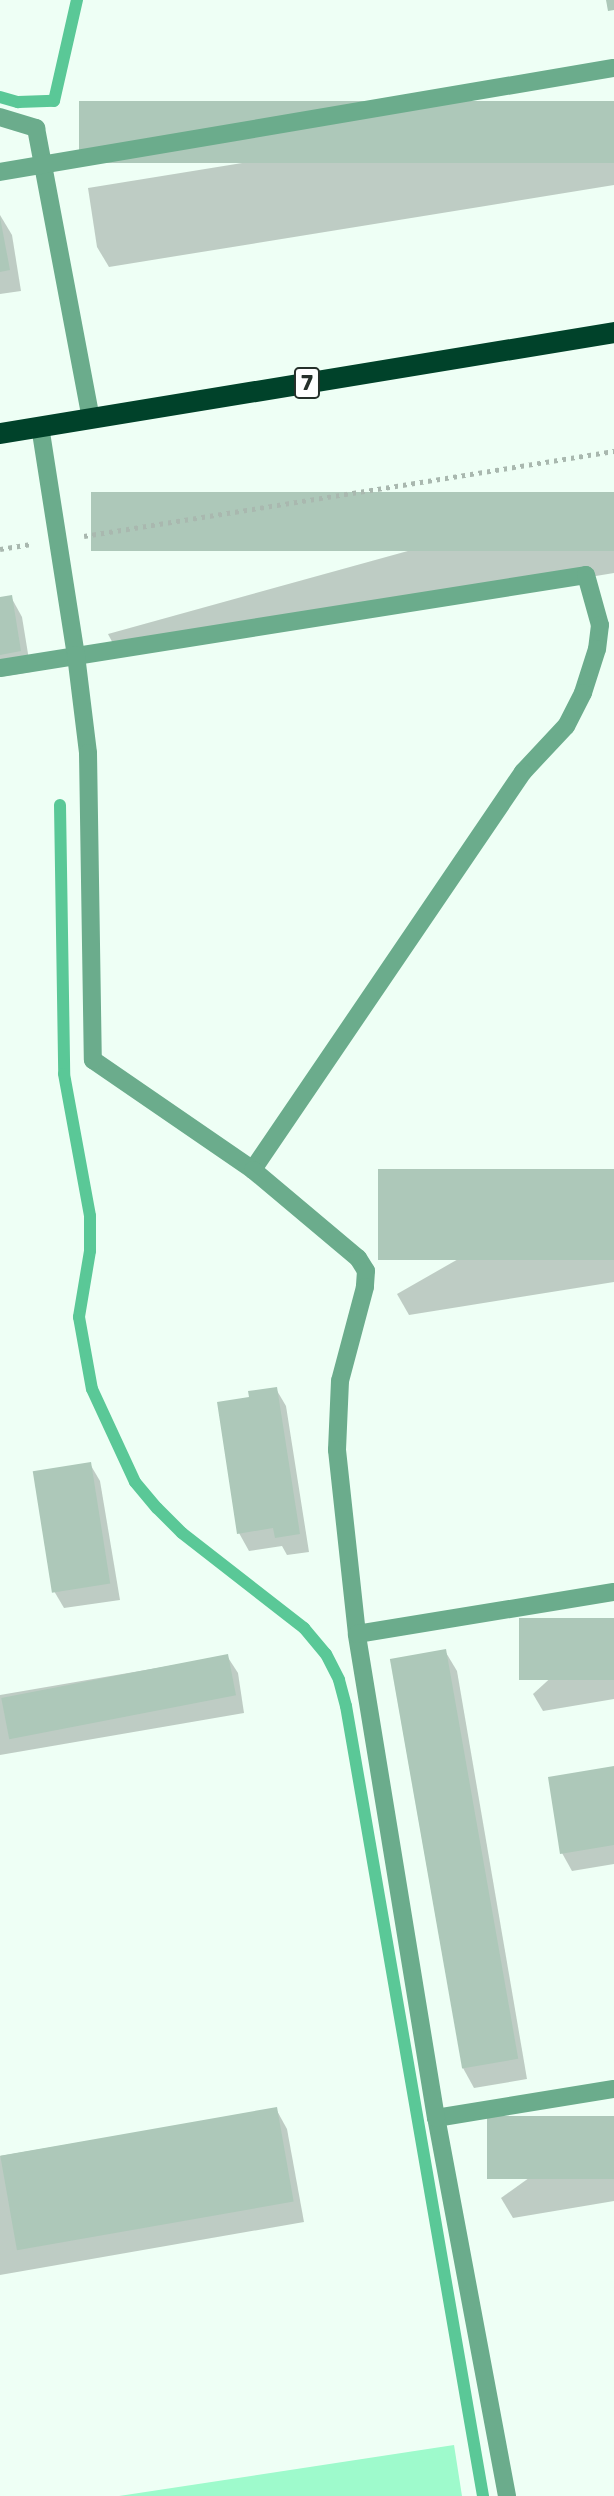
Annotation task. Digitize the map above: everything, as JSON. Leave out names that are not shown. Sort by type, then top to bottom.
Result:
[{"type":"highway","name":"7","points":[[0,433],[614,332]]},
{"type":"street","points":[[0,172],[613,68]]},
{"type":"street","points":[[0,117],[36,128],[91,418]]},
{"type":"street","points":[[40,426],[76,655],[88,753],[93,1060],[253,1170],[358,1258],[366,1270],[365,1287],[340,1381],[337,1427],[338,1463],[357,1634],[436,2118],[507,2496]]},
{"type":"street","points":[[0,668],[586,575],[600,625],[597,649],[583,693],[566,726],[523,772],[253,1170]]},
{"type":"street","points":[[357,1634],[614,1592]]},
{"type":"street","points":[[436,2118],[614,2089]]},
{"type":"path","points":[[0,549],[614,451]]},
{"type":"green space","points":[[454,2445],[462,2496],[119,2496]]},
{"type":"building","points":[[606,0],[614,0],[614,10],[608,11]]},
{"type":"building","points":[[79,101],[614,101],[614,163],[79,163]]},
{"type":"building","points":[[0,217],[10,270],[0,272]]},
{"type":"building","points":[[91,492],[614,492],[614,551],[91,551]]},
{"type":"building","points":[[12,595],[21,651],[0,655],[0,597]]},
{"type":"building","points":[[378,1169],[614,1169],[614,1260],[378,1260]]},
{"type":"building","points":[[277,1387],[300,1534],[275,1538],[273,1528],[237,1534],[217,1402],[249,1397],[248,1391]]},
{"type":"building","points":[[91,1462],[110,1583],[52,1593],[33,1471]]},
{"type":"building","points":[[519,1618],[614,1618],[614,1680],[519,1680]]},
{"type":"building","points":[[446,1649],[518,2059],[462,2069],[390,1659]]},
{"type":"building","points":[[228,1654],[236,1695],[9,1739],[1,1698]]},
{"type":"building","points":[[614,1766],[614,1845],[560,1854],[548,1777]]},
{"type":"building","points":[[277,2107],[294,2202],[17,2250],[0,2156]]},
{"type":"building","points":[[487,2116],[614,2116],[614,2179],[487,2179]]},
{"type":"waterway","points":[[0,97],[18,102],[54,101],[77,0]]},
{"type":"waterway","points":[[60,805],[64,1074],[90,1216],[90,1251],[79,1317],[92,1389],[135,1482],[157,1508],[182,1533],[304,1628],[326,1654],[339,1680],[346,1706],[483,2496]]}]
